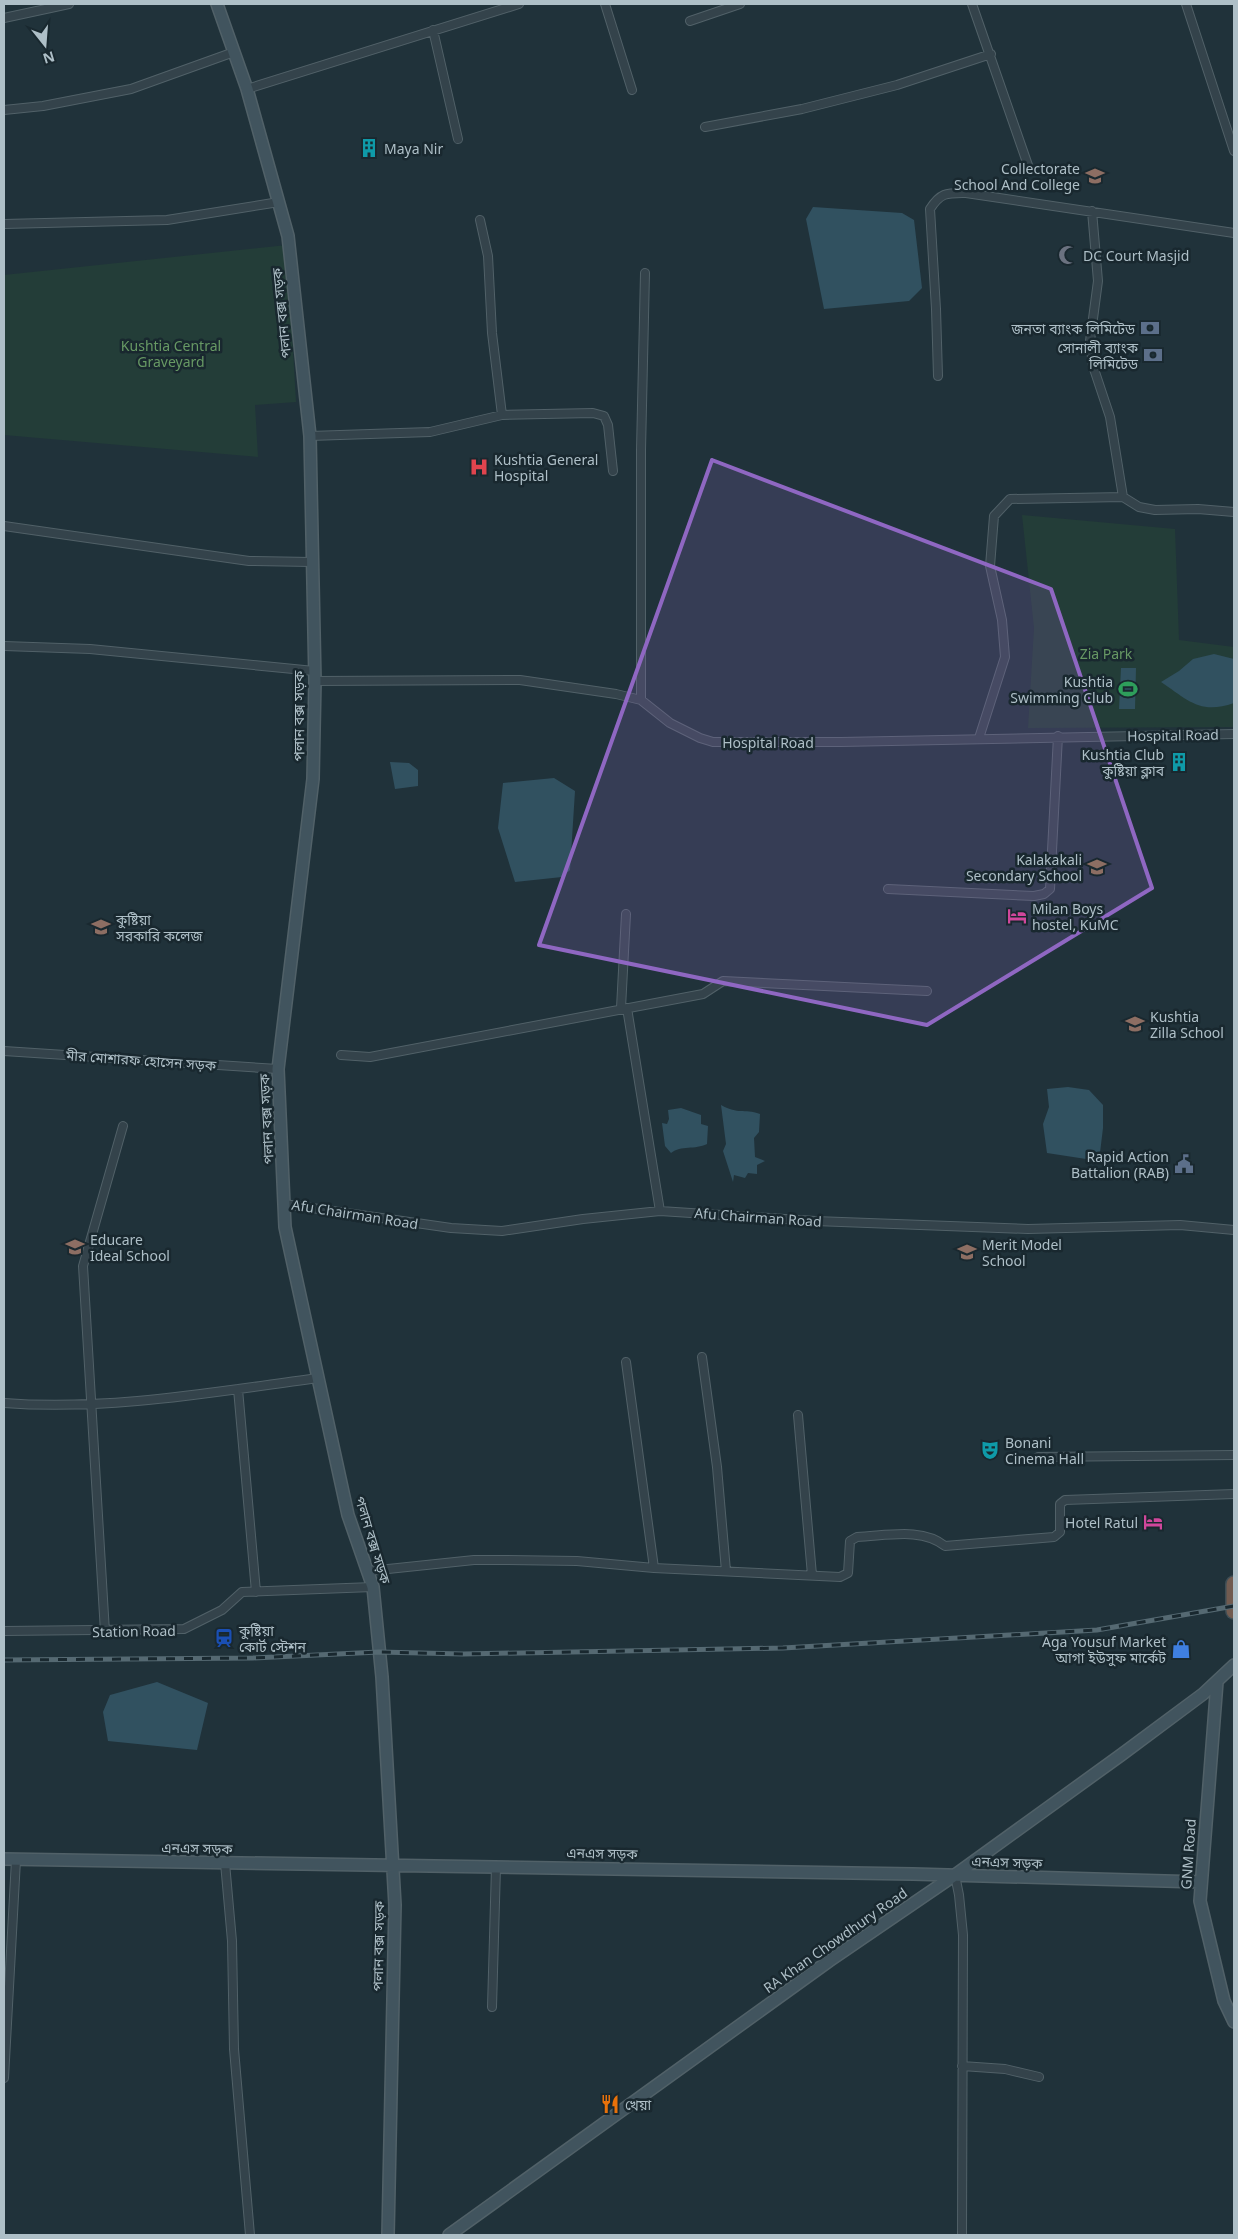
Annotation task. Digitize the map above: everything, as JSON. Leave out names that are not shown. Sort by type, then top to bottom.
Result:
[{"type":"highway","points":[[1234,1584],[1234,1611]]},
{"type":"main road","name":"পলান বক্স সড়ক","points":[[217,4],[247,89],[288,236],[310,436],[314,676],[313,778],[278,1069],[285,1227],[348,1515],[369,1571],[373,1588],[382,1677],[395,1905],[388,2235]]},
{"type":"main road","name":"RA Khan Chowdhury Road","points":[[449,2235],[830,1961],[955,1875],[1122,1755],[1217,1682],[1234,1665]]},
{"type":"main road","name":"GNM Road","points":[[1217,1682],[1200,1901],[1224,2001],[1234,2022]]},
{"type":"main road","name":"এনএস সড়ক","points":[[4,1859],[955,1875],[1200,1882]]},
{"type":"street","points":[[4,18],[69,4]]},
{"type":"street","points":[[247,89],[519,4]]},
{"type":"street","points":[[605,4],[632,90]]},
{"type":"street","points":[[690,21],[740,4]]},
{"type":"street","points":[[972,4],[991,54],[1030,171]]},
{"type":"street","points":[[1186,4],[1234,151]]},
{"type":"street","points":[[433,30],[458,139]]},
{"type":"street","points":[[4,110],[43,106],[131,89],[234,52]]},
{"type":"street","points":[[706,127],[802,109],[898,85],[991,54]]},
{"type":"street","points":[[938,376],[930,209],[937,198],[949,192],[966,192],[1234,233]]},
{"type":"street","points":[[4,224],[167,220],[279,202]]},
{"type":"street","points":[[1092,212],[1098,281],[1090,341],[1093,366],[1110,417],[1123,497]]},
{"type":"street","points":[[480,220],[488,256],[492,333],[502,415]]},
{"type":"street","points":[[641,700],[641,450],[645,273]]},
{"type":"street","points":[[310,436],[430,432],[502,415],[593,412],[604,416],[608,425],[613,471]]},
{"type":"street","points":[[979,738],[1005,657],[1002,620],[990,566],[994,516],[1010,499],[1123,497],[1139,507],[1155,510],[1198,509],[1234,512]]},
{"type":"street","points":[[4,526],[249,561],[311,562]]},
{"type":"street","name":"Hospital Road","points":[[4,646],[90,649],[314,676],[520,680],[641,700],[670,723],[700,738],[713,742],[1234,734]]},
{"type":"street","points":[[888,889],[1034,896],[1044,894],[1050,889],[1058,736]]},
{"type":"street","points":[[626,914],[624,1008],[660,1211]]},
{"type":"street","points":[[341,1055],[370,1057],[703,994],[723,981],[927,990]]},
{"type":"street","name":"মীর মোশারফ হোসেন সড়ক","points":[[4,1051],[278,1069]]},
{"type":"street","points":[[105,1632],[93,1404],[83,1266],[123,1126]]},
{"type":"street","name":"Afu Chairman Road","points":[[284,1204],[451,1228],[502,1231],[660,1211],[824,1221],[1028,1230],[1180,1225],[1234,1230]]},
{"type":"street","points":[[702,1357],[718,1467],[726,1571]]},
{"type":"street","points":[[626,1362],[654,1568]]},
{"type":"street","points":[[4,1403],[93,1404],[238,1389],[318,1378]]},
{"type":"street","points":[[238,1389],[256,1592]]},
{"type":"street","points":[[798,1415],[812,1576]]},
{"type":"street","points":[[1038,1457],[1234,1455]]},
{"type":"street","points":[[369,1571],[438,1563],[508,1560],[577,1561],[654,1568],[845,1576],[848,1573],[850,1541],[858,1537],[923,1535],[936,1539],[945,1546],[1054,1537],[1060,1532],[1060,1504],[1065,1500],[1234,1494]]},
{"type":"street","name":"Station Road","points":[[4,1631],[105,1632],[184,1630],[222,1610],[242,1592],[373,1588]]},
{"type":"street","points":[[4,2078],[4,2048],[16,1860]]},
{"type":"street","points":[[225,1863],[232,1941],[235,2059],[250,2235]]},
{"type":"street","points":[[492,2007],[496,1867]]},
{"type":"street","points":[[955,1875],[959,1895],[962,1935],[962,2235]]},
{"type":"street","points":[[962,2066],[1005,2069],[1039,2077]]},
{"type":"highlighted area","points":[[712,460],[1051,589],[1152,888],[927,1025],[539,945]]},
{"type":"green space","name":"Kushtia Central Graveyard","points":[[287,245],[296,402],[255,405],[258,457],[4,435],[4,275]]},
{"type":"green space","name":"Zia Park","points":[[1022,515],[1175,529],[1179,640],[1234,647],[1234,727],[1028,728],[1034,628]]},
{"type":"water","points":[[813,207],[902,213],[914,220],[922,288],[909,301],[824,309],[806,219]]},
{"type":"water","points":[[1214,654],[1234,659],[1234,703],[1212,707],[1195,704],[1161,682],[1179,671],[1193,659]]},
{"type":"water","name":"Kushtia Swimming Club","points":[[1121,668],[1136,668],[1135,709],[1119,709]]},
{"type":"water","points":[[390,762],[409,763],[418,770],[418,786],[395,789]]},
{"type":"water","points":[[554,778],[575,791],[570,870],[562,877],[515,882],[498,828],[503,783]]},
{"type":"water","points":[[1068,1087],[1089,1090],[1103,1105],[1103,1128],[1099,1161],[1047,1153],[1043,1124],[1049,1107],[1047,1089]]},
{"type":"water","points":[[721,1105],[732,1110],[760,1114],[759,1132],[754,1138],[755,1157],[765,1161],[757,1165],[757,1174],[748,1173],[745,1178],[734,1175],[733,1182],[723,1151],[726,1144]]},
{"type":"water","points":[[681,1108],[701,1115],[701,1124],[708,1126],[707,1144],[679,1149],[671,1153],[665,1146],[662,1123],[667,1124],[669,1119],[668,1110]]},
{"type":"water","points":[[157,1682],[208,1703],[197,1750],[108,1741],[103,1712],[110,1695]]},
{"type":"railway","points":[[4,1660],[253,1658],[379,1652],[463,1654],[783,1648],[1097,1630],[1234,1606]]},
{"type":"place","name":"Maya Nir","points":[[369,148]]},
{"type":"place","name":"Collectorate School And College","points":[[1095,176]]},
{"type":"place","name":"DC Court Masjid","points":[[1068,255]]},
{"type":"place","name":"জনতা ব্যাংক লিমিটেড","points":[[1150,328]]},
{"type":"place","name":"সোনালী ব্যাংক লিমিটেড","points":[[1153,355]]},
{"type":"place","name":"Kushtia General Hospital","points":[[479,467]]},
{"type":"place","name":"Kushtia Swimming Club","points":[[1128,689]]},
{"type":"place","name":"Kushtia Club কুষ্টিয়া ক্লাব","points":[[1179,762]]},
{"type":"place","name":"Kalakakali Secondary School","points":[[1097,867]]},
{"type":"place","name":"Milan Boys hostel, KuMC","points":[[1017,916]]},
{"type":"place","name":"কুষ্টিয়া সরকারি কলেজ","points":[[101,927]]},
{"type":"place","name":"Kushtia Zilla School","points":[[1135,1024]]},
{"type":"place","name":"Rapid Action Battalion (RAB)","points":[[1184,1164]]},
{"type":"place","name":"Educare Ideal School","points":[[75,1247]]},
{"type":"place","name":"Merit Model School","points":[[967,1252]]},
{"type":"place","name":"Bonani Cinema Hall","points":[[990,1450]]},
{"type":"place","name":"Hotel Ratul","points":[[1153,1522]]},
{"type":"place","name":"কুষ্টিয়া কোর্ট স্টেশন","points":[[224,1638]]},
{"type":"place","name":"Aga Yousuf Market আগা ইউসুফ মার্কেট","points":[[1181,1649]]},
{"type":"place","name":"খেয়া","points":[[610,2104]]}]
